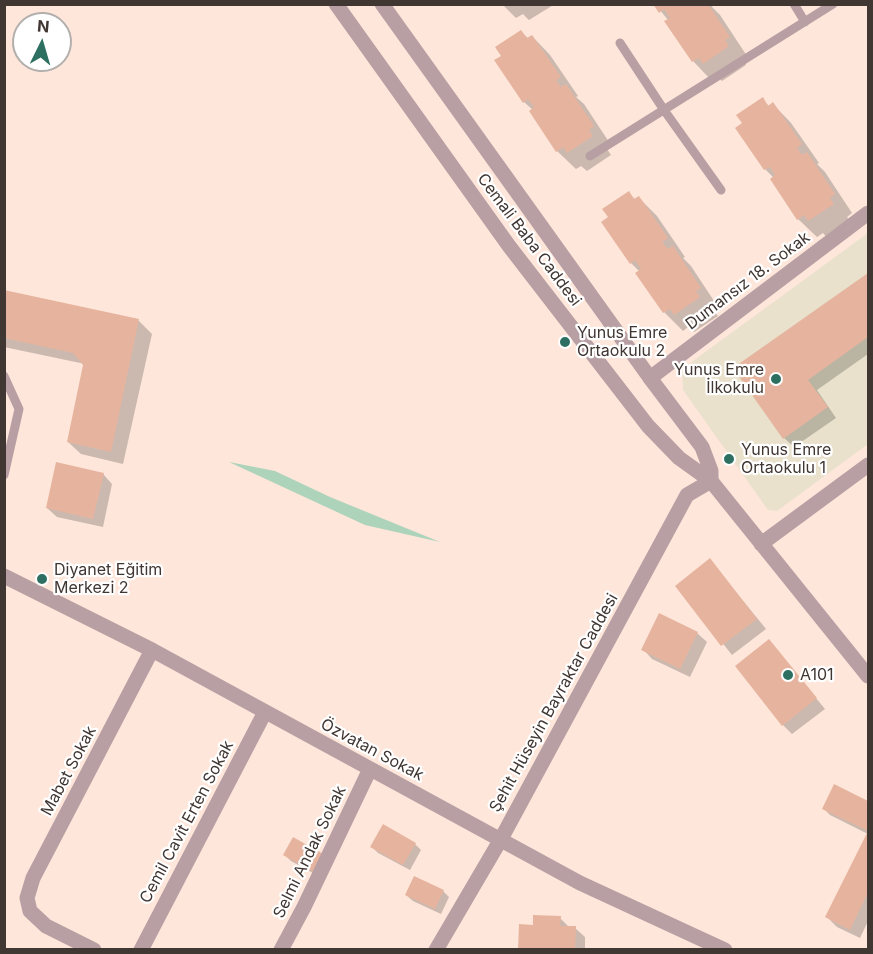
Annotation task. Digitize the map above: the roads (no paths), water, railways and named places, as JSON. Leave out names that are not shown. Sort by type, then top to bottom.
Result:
[{"type":"street","name":"Cemali Baba Caddesi","points":[[336,4],[509,246],[648,426],[679,458],[711,481],[868,676]]},
{"type":"street","name":"Cemali Baba Caddesi","points":[[382,4],[702,447],[711,471],[711,481]]},
{"type":"street","name":"Dumansız 18. Sokak","points":[[650,378],[868,213]]},
{"type":"street","points":[[761,544],[868,465]]},
{"type":"street","name":"Şehit Hüseyin Bayraktar Caddesi","points":[[436,950],[501,838],[687,495],[711,481]]},
{"type":"street","name":"Özvatan Sokak","points":[[4,576],[152,650],[580,883],[725,950]]},
{"type":"street","name":"Mabet Sokak","points":[[94,950],[46,926],[30,911],[27,898],[33,878],[152,650]]},
{"type":"street","name":"Cemil Cavit Erten Sokak","points":[[141,950],[265,712]]},
{"type":"street","name":"Selmi Andak Sokak","points":[[281,950],[370,769]]},
{"type":"lane","points":[[794,4],[805,22]]},
{"type":"lane","points":[[590,156],[833,4]]},
{"type":"lane","points":[[620,43],[721,190]]},
{"type":"lane","points":[[4,376],[19,409],[4,475]]},
{"type":"place","name":"Yunus Emre Ortaokulu 2","points":[[565,342]]},
{"type":"place","name":"Yunus Emre İlkokulu","points":[[776,379]]},
{"type":"place","name":"Yunus Emre Ortaokulu 1","points":[[729,459]]},
{"type":"place","name":"Diyanet Eğitim Merkezi 2","points":[[42,579]]},
{"type":"place","name":"A101","points":[[788,675]]}]
